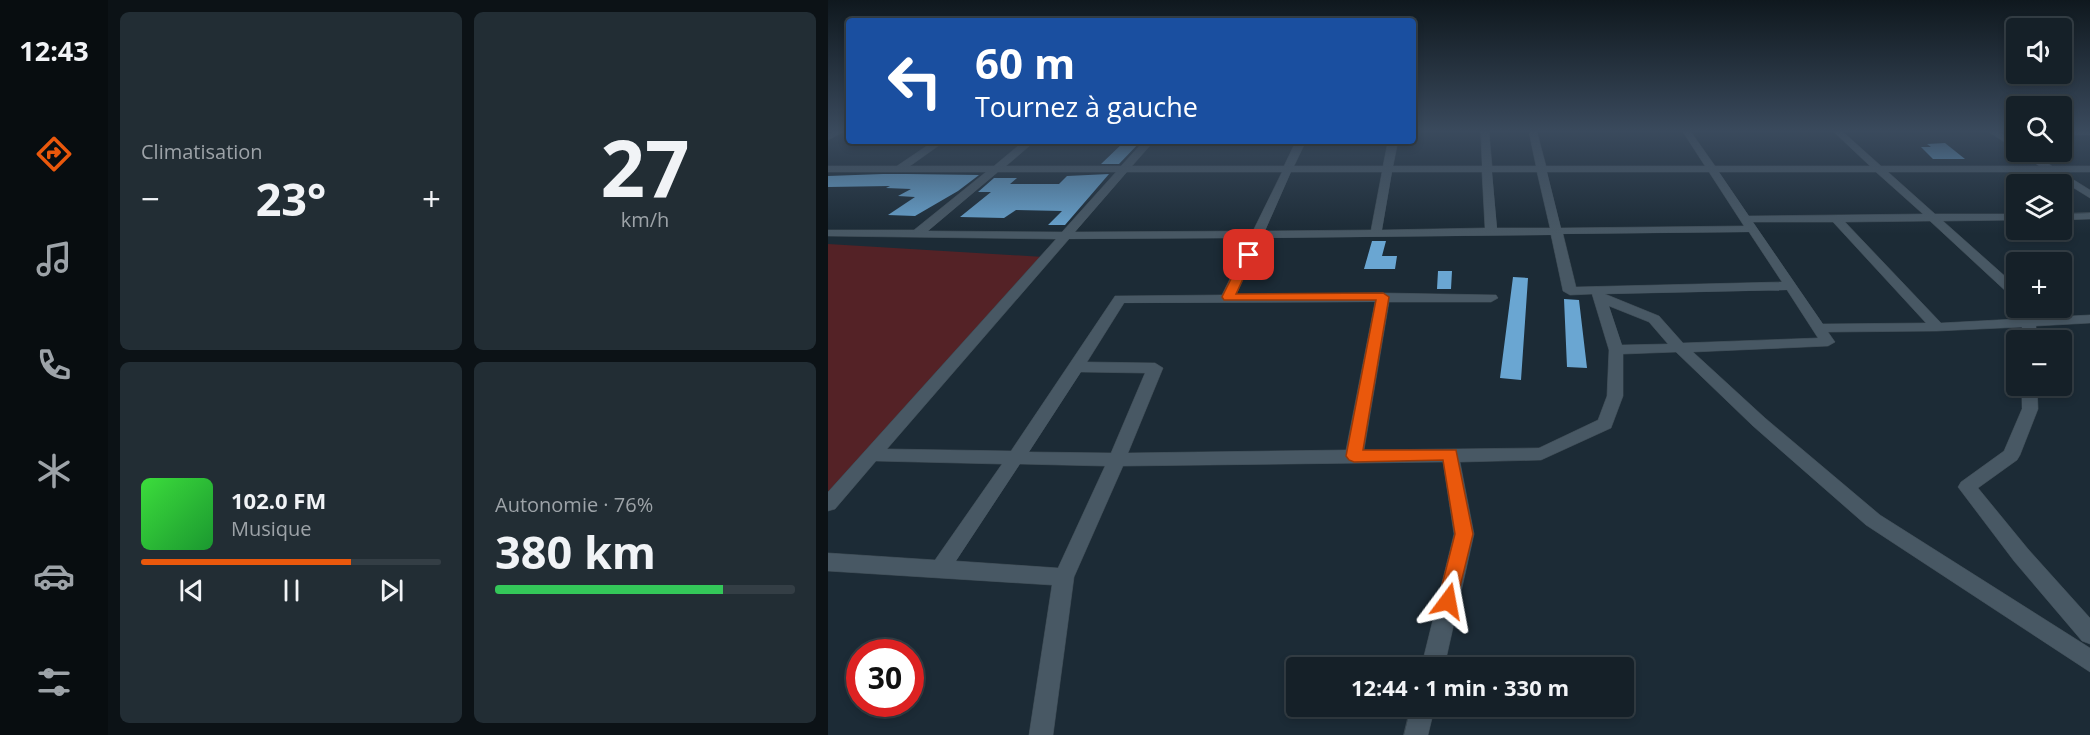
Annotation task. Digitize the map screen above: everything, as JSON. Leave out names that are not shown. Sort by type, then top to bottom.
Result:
[{"type":"street","points":[[899,169],[903,166]]},
{"type":"street","points":[[916,235],[999,166]]},
{"type":"street","points":[[1616,350],[1828,342],[1710,166]]},
{"type":"street","points":[[1876,166],[2006,284]]},
{"type":"street","points":[[2046,166],[2090,195]]},
{"type":"street","points":[[828,504],[1125,168]]},
{"type":"street","points":[[1487,168],[1491,231]]},
{"type":"street","points":[[828,169],[2090,169]]},
{"type":"street","points":[[1228,297],[1288,169]]},
{"type":"street","points":[[1376,232],[1388,169]]},
{"type":"street","points":[[1542,169],[1570,291],[1598,294],[1790,286]]},
{"type":"street","points":[[2072,216],[2090,216]]},
{"type":"street","points":[[828,233],[1065,236],[1556,231],[1837,220],[2006,217]]},
{"type":"street","points":[[1837,220],[1936,327]]},
{"type":"street","points":[[872,455],[1117,460],[1541,454],[1605,424],[1615,396],[1616,350],[1598,294]]},
{"type":"street","points":[[1598,294],[1654,319],[1680,348],[1759,422],[1872,520],[2090,661]]},
{"type":"street","points":[[1354,456],[1383,297]]},
{"type":"street","points":[[940,569],[1077,367],[1120,299],[1491,298]]},
{"type":"street","points":[[2044,318],[2047,321]]},
{"type":"street","points":[[1819,328],[1936,327],[2090,319]]},
{"type":"street","points":[[2028,322],[2028,330]]},
{"type":"street","points":[[1041,735],[1064,577],[1117,460],[1155,368],[1077,367]]},
{"type":"street","points":[[2030,396],[2030,409],[2011,455],[1967,487],[2021,555],[2090,634]]},
{"type":"street","points":[[1435,657],[1464,534],[1450,454]]},
{"type":"street","points":[[828,562],[1064,577]]},
{"type":"street","points":[[1416,735],[1420,717]]},
{"type":"shaded area","points":[[828,244],[1044,257],[828,497]]},
{"type":"building","points":[[1109,174],[1065,225],[1048,225],[1062,211],[1016,210],[1004,218],[960,217],[991,192],[978,192],[994,178],[1017,178],[1010,184],[1059,184],[1067,176]]},
{"type":"building","points":[[979,175],[958,191],[915,216],[888,215],[915,197],[898,196],[911,189],[886,188],[890,186],[828,187],[828,176]]},
{"type":"building","points":[[1372,241],[1386,241],[1382,256],[1397,256],[1395,269],[1364,269]]},
{"type":"building","points":[[1438,271],[1452,271],[1451,289],[1437,289]]},
{"type":"building","points":[[1513,277],[1528,278],[1521,380],[1500,378]]},
{"type":"building","points":[[1564,299],[1579,300],[1587,368],[1567,367]]},
{"type":"route","points":[[1249,255],[1228,297],[1383,297],[1354,456],[1450,454],[1464,534],[1448,601]]}]
